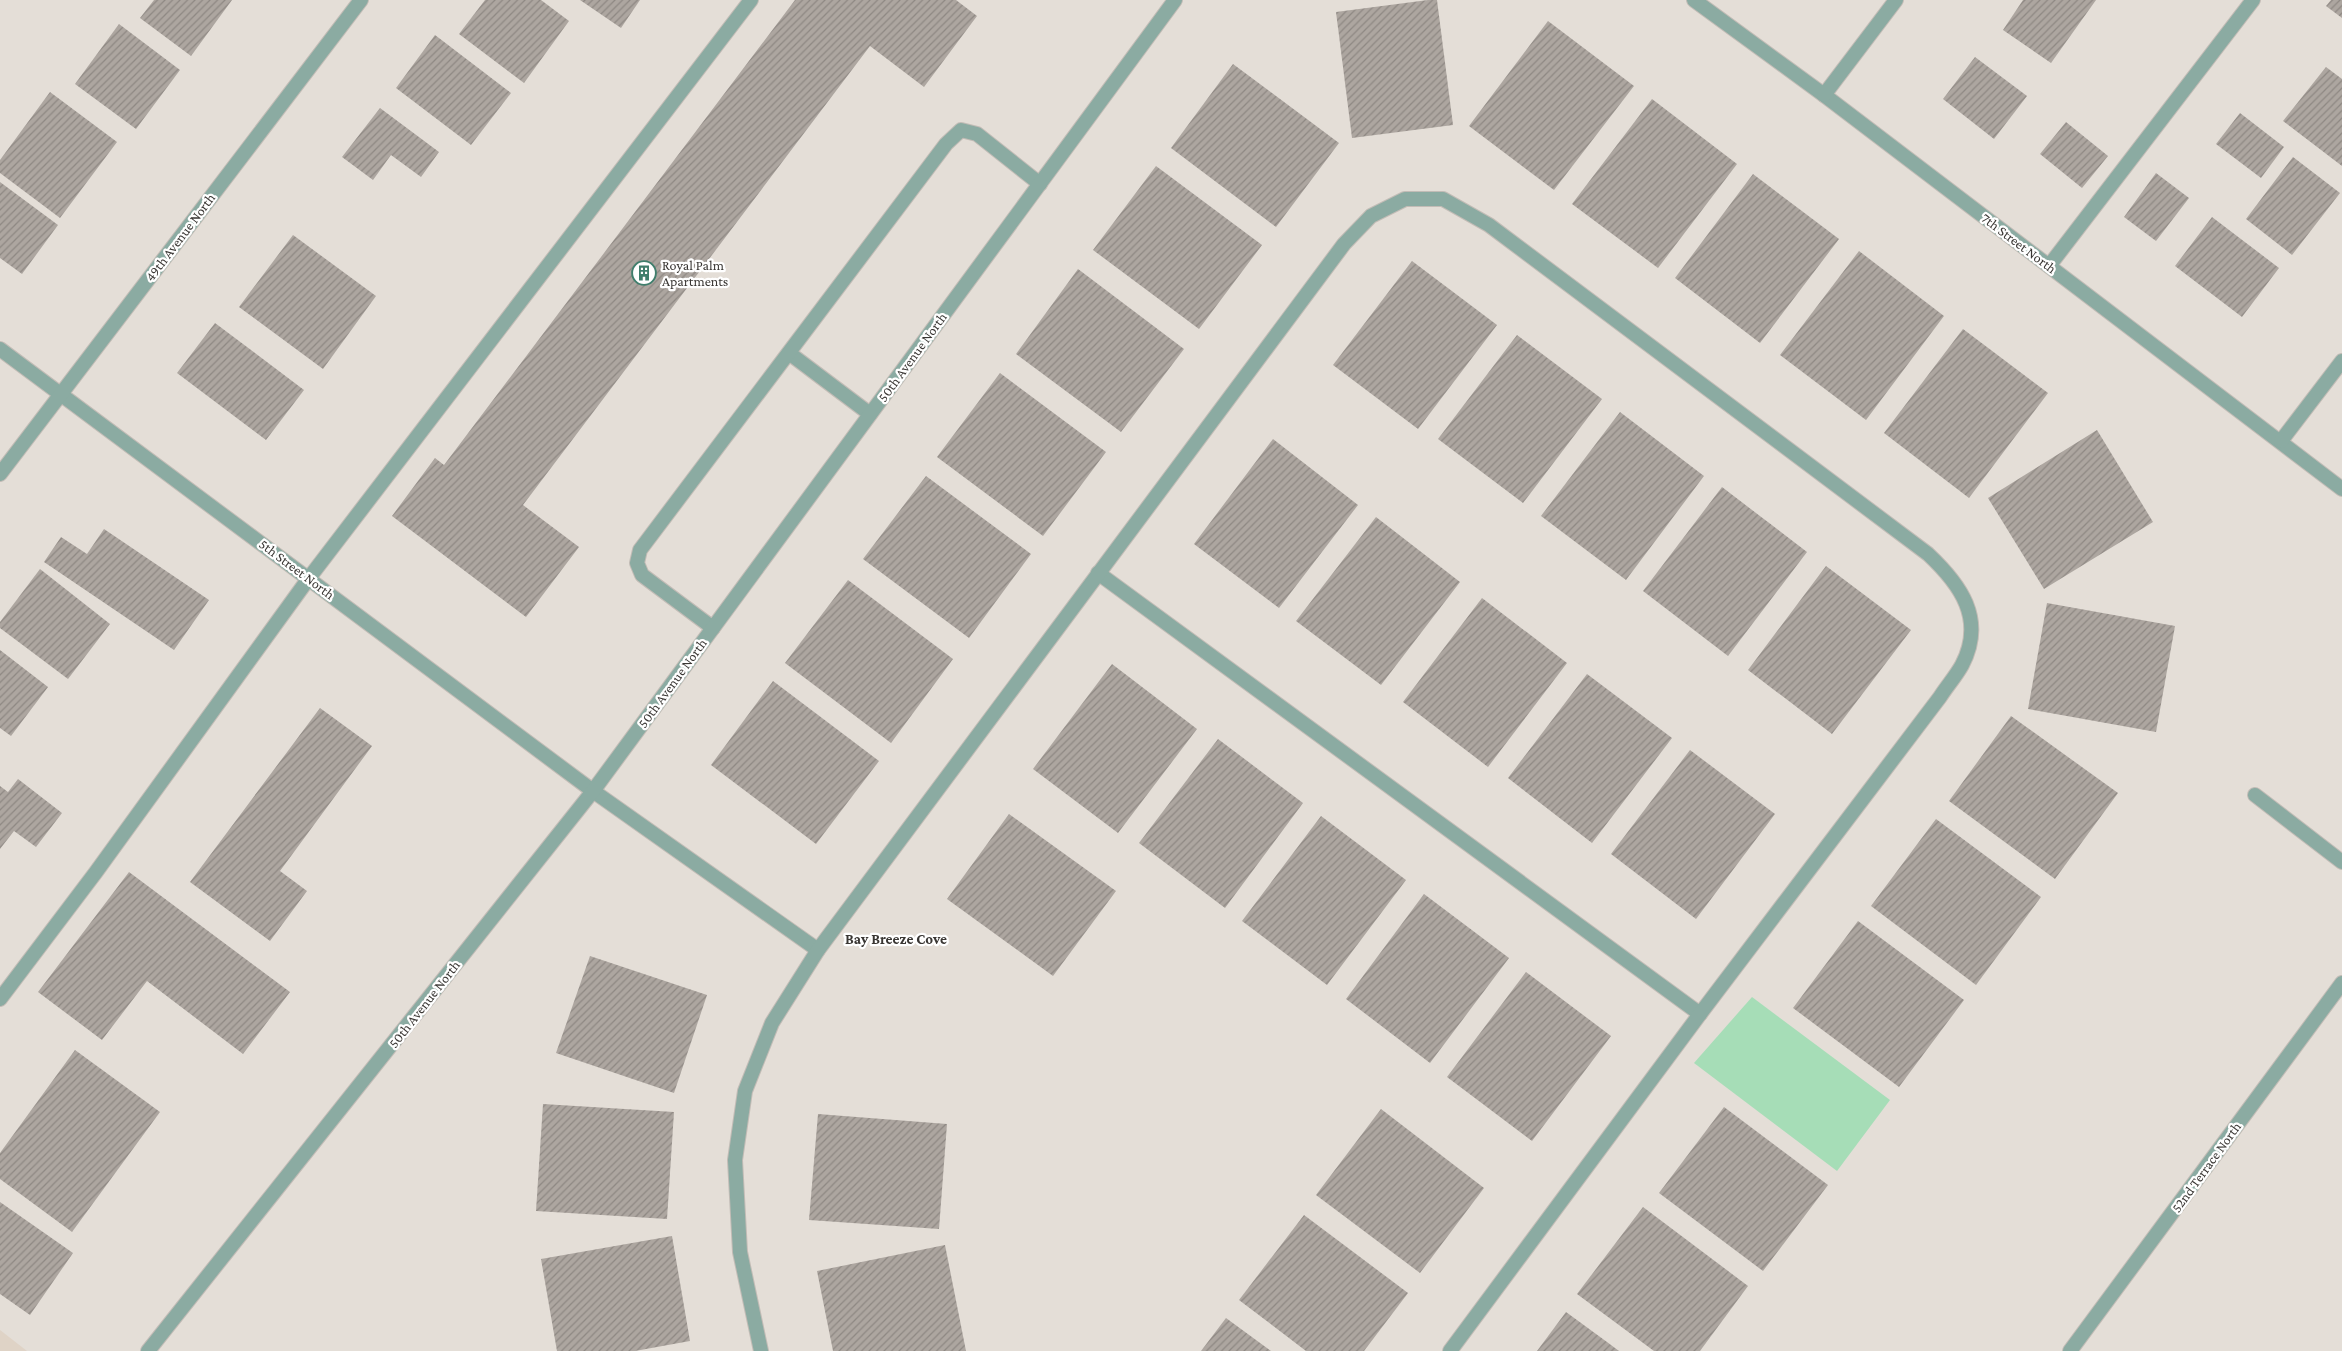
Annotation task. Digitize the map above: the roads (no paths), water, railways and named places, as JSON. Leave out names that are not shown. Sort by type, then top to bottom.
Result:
[{"type":"street","name":"49th Avenue North","points":[[0,474],[361,0]]},
{"type":"street","points":[[0,1000],[96,872],[309,578],[751,0]]},
{"type":"street","name":"50th Avenue North","points":[[148,1351],[593,791],[1175,0]]},
{"type":"street","name":"7th Street North","points":[[1694,0],[1824,95],[2342,488]]},
{"type":"street","points":[[1824,95],[1896,0]]},
{"type":"street","points":[[2049,266],[2254,0]]},
{"type":"street","points":[[713,628],[642,574],[637,563],[640,550],[946,144],[961,130],[978,134],[1040,184]]},
{"type":"street","points":[[761,1351],[740,1252],[735,1160],[745,1091],[772,1022],[818,950],[1344,244],[1370,216],[1405,199],[1443,199],[1489,224],[1928,554],[1948,573],[1962,592],[1970,615],[1971,640],[1962,664],[1940,697],[1700,1014],[1450,1351]]},
{"type":"street","name":"5th Street North","points":[[0,349],[593,791],[818,950]]},
{"type":"street","points":[[789,354],[870,414]]},
{"type":"street","points":[[2281,442],[2342,361]]},
{"type":"street","points":[[1098,572],[1700,1014]]},
{"type":"street","points":[[2255,796],[2342,862]]},
{"type":"street","name":"52nd Terrace North","points":[[2070,1351],[2342,983]]},
{"type":"place","name":"Royal Palm Apartments","points":[[644,273]]},
{"type":"district","name":"Bay Breeze Cove","points":[[896,939]]}]
